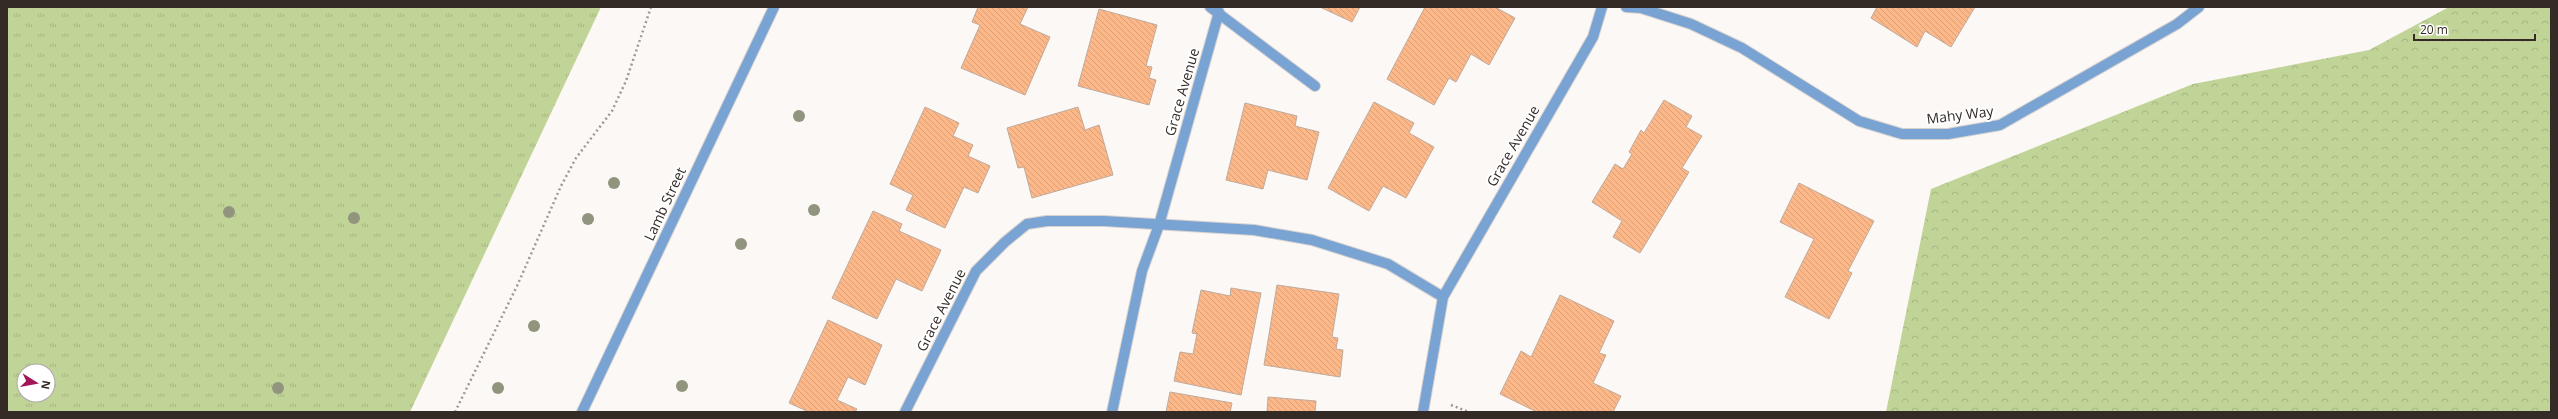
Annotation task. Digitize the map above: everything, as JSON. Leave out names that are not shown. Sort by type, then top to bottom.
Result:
[{"type":"street","name":"Lamb Street","points":[[582,412],[774,7]]},
{"type":"street","points":[[1210,7],[1219,12],[1315,86]]},
{"type":"street","name":"Grace Avenue","points":[[1423,412],[1443,297],[1593,37],[1602,7]]},
{"type":"street","name":"Mahy Way","points":[[1626,7],[1641,8],[1690,24],[1742,48],[1859,121],[1902,134],[1948,134],[2000,125],[2177,24],[2199,7]]},
{"type":"street","name":"Grace Avenue","points":[[1112,412],[1142,271],[1159,225],[1219,12]]},
{"type":"street","name":"Grace Avenue","points":[[905,412],[976,271],[1004,242],[1026,224],[1104,221],[1254,230],[1312,240],[1388,264],[1443,297]]},
{"type":"path","points":[[455,412],[518,286],[561,186],[576,158],[612,111],[626,81],[651,7]]},
{"type":"green space","points":[[7,7],[601,7],[410,412],[7,412]]},
{"type":"green space","points":[[2449,7],[2551,7],[2551,412],[1886,412],[1931,189],[2193,84],[2369,50]]},
{"type":"building","points":[[978,7],[1028,7],[1020,24],[1050,37],[1025,95],[961,68],[980,25],[972,22]]},
{"type":"building","points":[[1320,7],[1360,7],[1352,22]]},
{"type":"building","points":[[1425,7],[1495,7],[1515,18],[1489,65],[1471,54],[1456,82],[1449,78],[1434,105],[1387,79]]},
{"type":"building","points":[[1877,7],[1975,7],[1951,47],[1925,31],[1917,47],[1871,18]]},
{"type":"building","points":[[1099,9],[1157,25],[1146,66],[1152,67],[1149,78],[1156,80],[1149,105],[1078,86]]},
{"type":"building","points":[[1664,100],[1692,116],[1686,127],[1702,136],[1682,168],[1689,172],[1640,253],[1613,237],[1622,221],[1592,202],[1615,164],[1623,169],[1632,154],[1629,152],[1641,130],[1644,133]]},
{"type":"building","points":[[1374,102],[1414,123],[1409,133],[1434,147],[1406,198],[1383,186],[1369,211],[1328,188]]},
{"type":"building","points":[[1245,103],[1297,116],[1295,126],[1319,132],[1307,180],[1268,170],[1263,189],[1226,180]]},
{"type":"building","points":[[925,107],[959,123],[953,136],[973,145],[968,156],[990,166],[978,193],[964,187],[945,228],[906,210],[913,195],[890,184]]},
{"type":"building","points":[[1078,107],[1085,130],[1099,125],[1113,175],[1032,198],[1024,167],[1018,168],[1007,128]]},
{"type":"building","points":[[1799,183],[1874,221],[1848,271],[1852,273],[1829,319],[1785,297],[1814,239],[1780,222]]},
{"type":"building","points":[[873,211],[902,224],[899,231],[941,250],[922,291],[896,279],[877,319],[832,298]]},
{"type":"building","points":[[1277,285],[1339,294],[1332,337],[1338,338],[1336,349],[1343,350],[1340,377],[1264,365]]},
{"type":"building","points":[[1231,288],[1261,293],[1241,395],[1174,381],[1180,352],[1193,354],[1197,334],[1192,333],[1201,290],[1230,296]]},
{"type":"building","points":[[1560,295],[1614,321],[1599,353],[1606,355],[1593,383],[1621,396],[1613,412],[1537,412],[1500,394],[1521,351],[1531,357]]},
{"type":"building","points":[[828,320],[882,345],[865,385],[848,377],[837,400],[857,409],[855,412],[809,412],[789,403]]},
{"type":"building","points":[[1170,392],[1232,403],[1230,412],[1166,412]]},
{"type":"building","points":[[1268,397],[1316,401],[1315,412],[1267,412]]}]
